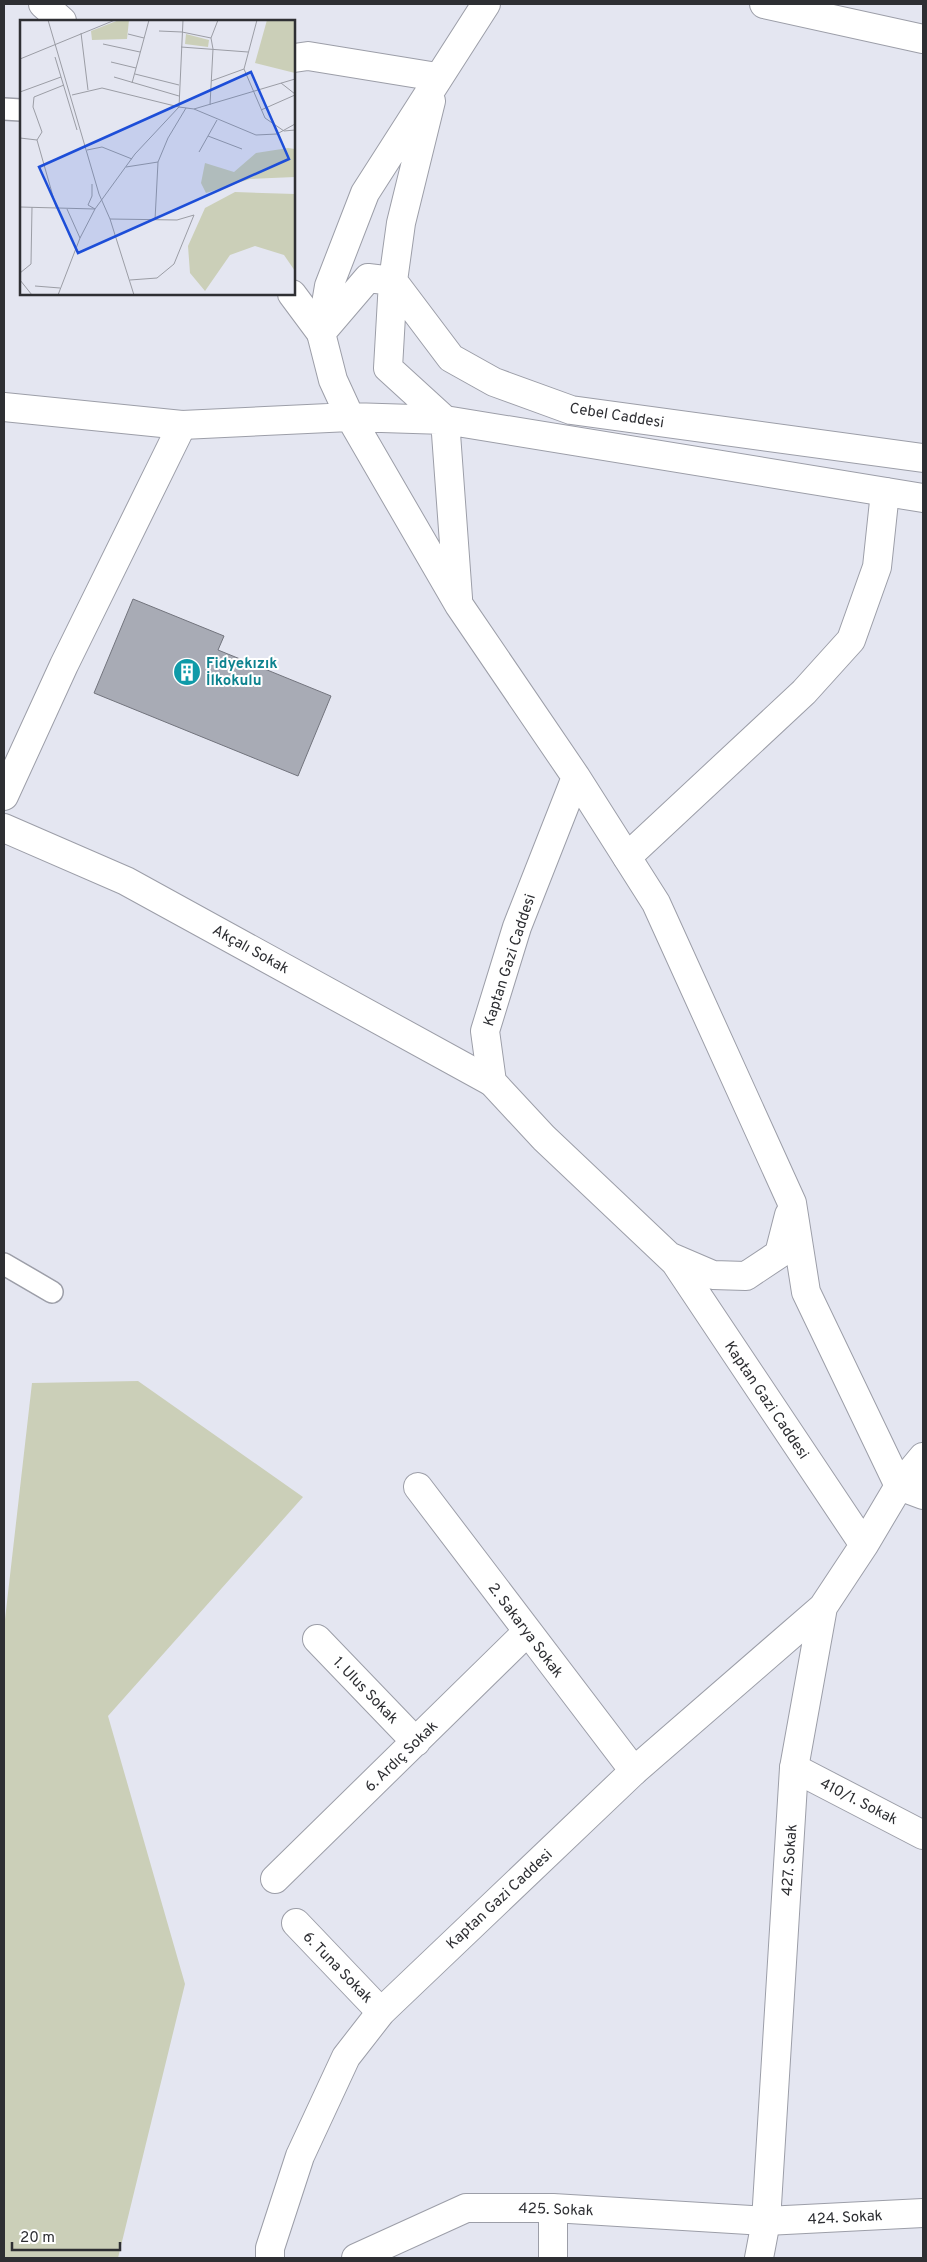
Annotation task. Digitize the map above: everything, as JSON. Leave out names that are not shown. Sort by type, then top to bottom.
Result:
[{"type":"main road","points":[[43,4],[61,20]]},
{"type":"main road","points":[[486,4],[365,193],[329,286],[322,332],[333,380],[350,417],[459,605],[576,777],[656,903],[792,1203],[806,1292],[911,1491]]},
{"type":"main road","points":[[764,4],[923,39]]},
{"type":"main road","points":[[295,58],[308,56],[437,78]]},
{"type":"main road","points":[[437,78],[401,223],[393,281],[388,368],[445,420],[459,605]]},
{"type":"main road","points":[[322,332],[368,278],[393,281]]},
{"type":"main road","name":"Cebel Caddesi","points":[[393,281],[451,358],[494,382],[572,410],[923,458]]},
{"type":"main road","points":[[293,295],[322,332]]},
{"type":"main road","points":[[4,407],[182,425],[350,417],[445,420],[923,498]]},
{"type":"main road","points":[[4,796],[64,665],[182,425]]},
{"type":"main road","points":[[627,857],[804,692],[851,640],[877,567],[885,492]]},
{"type":"main road","name":"Kaptan Gazi Caddesi","points":[[576,777],[517,927],[485,1031],[492,1082],[544,1138],[670,1256],[864,1545]]},
{"type":"main road","name":"Akçalı Sokak","points":[[4,828],[126,881],[492,1082]]},
{"type":"main road","name":"Kaptan Gazi Caddesi","points":[[670,1256],[713,1275],[746,1276],[780,1254],[792,1203]]},
{"type":"main road","name":"427. Sokak","points":[[759,2258],[766,2221],[794,1768],[823,1606],[864,1545],[911,1491],[923,1457]]},
{"type":"main road","name":"2. Sakarya Sokak","points":[[418,1487],[634,1771]]},
{"type":"main road","name":"Kaptan Gazi Caddesi","points":[[270,2258],[270,2248],[300,2156],[346,2057],[381,2012],[634,1771],[823,1606]]},
{"type":"main road","name":"6. Ardıç Sokak","points":[[275,1879],[527,1632]]},
{"type":"main road","name":"1. Ulus Sokak","points":[[317,1639],[416,1742]]},
{"type":"main road","name":"410/1. Sokak","points":[[794,1768],[923,1835]]},
{"type":"main road","name":"6. Tuna Sokak","points":[[296,1923],[381,2012]]},
{"type":"main road","name":"425. Sokak","points":[[356,2258],[466,2208],[553,2208],[766,2221]]},
{"type":"main road","points":[[553,2208],[553,2258]]},
{"type":"main road","name":"424. Sokak","points":[[766,2221],[923,2214]]},
{"type":"lane","points":[[4,109],[20,110]]},
{"type":"lane","points":[[4,1264],[52,1292]]},
{"type":"green space","points":[[138,1381],[303,1497],[108,1716],[185,1984],[118,2258],[4,2258],[4,1628],[32,1383]]},
{"type":"building","name":"Fidyekızık İlkokulu","points":[[133,599],[224,636],[218,650],[331,696],[298,776],[94,693]]},
{"type":"place","name":"Fidyekızık İlkokulu","points":[[187,672]]}]
